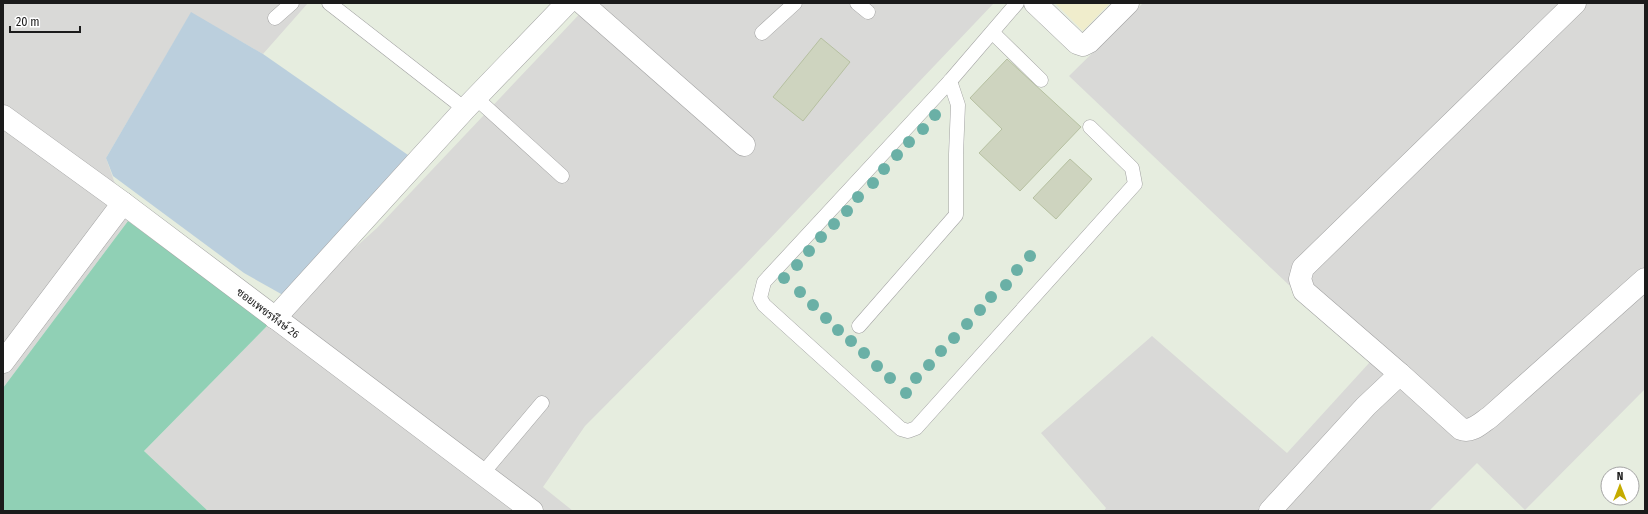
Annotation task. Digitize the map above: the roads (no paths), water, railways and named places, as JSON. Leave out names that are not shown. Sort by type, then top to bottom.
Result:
[{"type":"street","points":[[275,318],[522,48],[568,3]]},
{"type":"street","points":[[582,3],[744,145]]},
{"type":"street","points":[[1035,3],[1077,43],[1083,45],[1089,42],[1128,3]]},
{"type":"street","points":[[1575,3],[1303,268],[1300,279],[1304,291],[1461,429],[1471,430],[1490,417],[1645,279]]},
{"type":"street","name":"ซอยเพชรหึงษ์ 26","points":[[3,116],[123,203],[532,511]]},
{"type":"street","points":[[3,362],[123,203]]},
{"type":"street","points":[[1270,511],[1366,406],[1400,374]]},
{"type":"lane","points":[[275,18],[292,3]]},
{"type":"lane","points":[[329,3],[470,104],[562,176]]},
{"type":"lane","points":[[762,33],[795,3]]},
{"type":"lane","points":[[857,3],[868,12]]},
{"type":"lane","points":[[1017,3],[993,33],[950,81],[764,282],[760,298],[764,305],[901,429],[908,431],[916,428],[1135,184],[1132,168],[1090,127]]},
{"type":"lane","points":[[993,33],[1041,80]]},
{"type":"lane","points":[[859,326],[956,215],[958,105],[950,81]]},
{"type":"lane","points":[[483,474],[542,402]]}]
